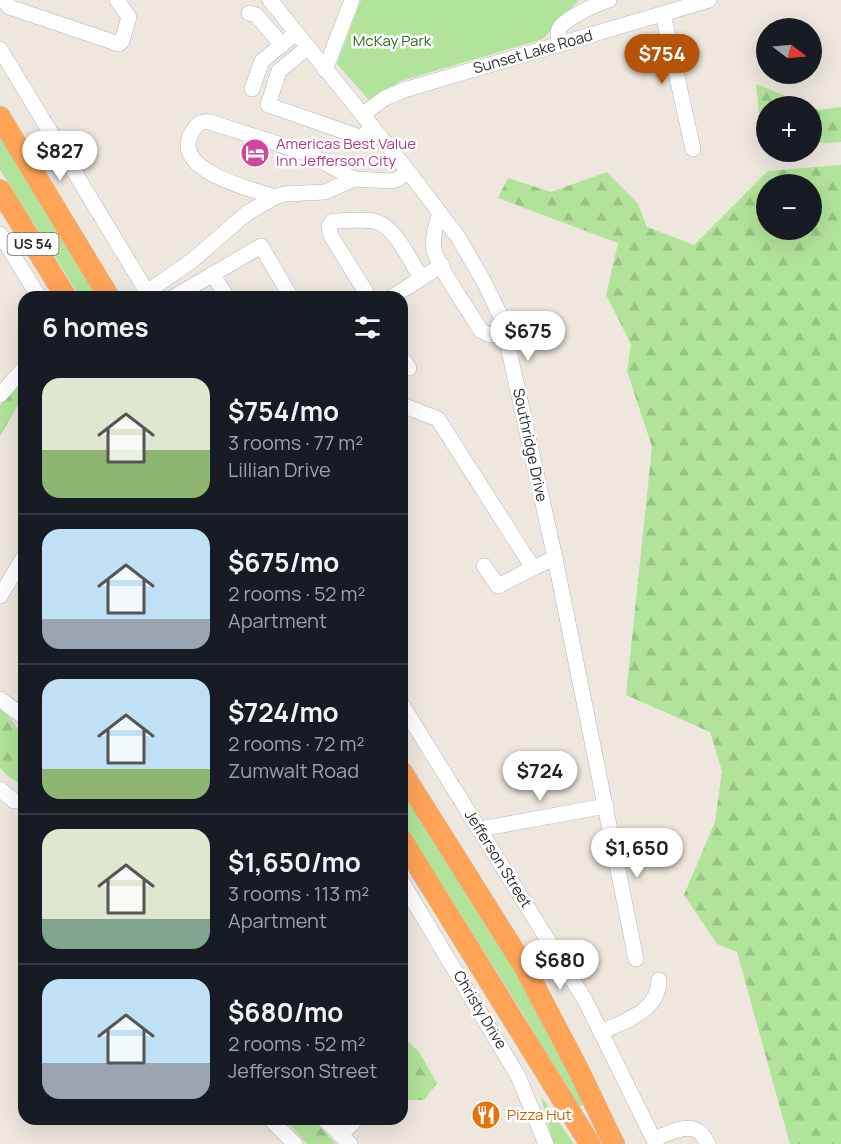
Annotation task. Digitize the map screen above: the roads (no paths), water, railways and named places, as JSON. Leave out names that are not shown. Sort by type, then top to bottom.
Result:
[{"type":"highway","name":"US 54","points":[[0,117],[105,291]]},
{"type":"highway","name":"US 54","points":[[0,190],[62,291]]},
{"type":"highway","points":[[408,782],[525,968],[614,1144]]},
{"type":"highway","points":[[408,850],[590,1144]]},
{"type":"street","points":[[4,0],[9,7],[118,44],[122,41],[129,17],[117,0]]},
{"type":"street","name":"Southridge Drive","points":[[270,0],[374,127],[458,237],[502,319],[555,558],[636,959]]},
{"type":"street","points":[[325,70],[352,0]]},
{"type":"street","points":[[560,43],[558,35],[561,26],[590,6],[609,0]]},
{"type":"street","name":"Sunset Lake Road","points":[[363,114],[385,98],[404,90],[709,0]]},
{"type":"street","points":[[249,13],[256,15],[282,45]]},
{"type":"street","points":[[663,14],[693,148]]},
{"type":"street","points":[[252,89],[262,61],[296,33]]},
{"type":"street","points":[[308,47],[279,71],[268,105],[357,136],[362,137],[374,127]]},
{"type":"street","points":[[0,49],[147,291]]},
{"type":"street","points":[[275,197],[230,183],[211,173],[191,158],[188,153],[189,137],[197,124],[203,121],[210,122],[309,154],[354,179],[392,181],[408,171]]},
{"type":"street","points":[[153,291],[261,203],[275,197],[295,193],[325,192],[354,179]]},
{"type":"street","points":[[440,213],[434,230],[434,250],[442,265],[481,331],[490,335],[506,334]]},
{"type":"street","points":[[365,291],[331,236],[329,226],[333,221],[369,220],[390,228],[421,278]]},
{"type":"street","points":[[0,234],[35,291]]},
{"type":"street","points":[[184,291],[261,246],[287,291]]},
{"type":"street","points":[[401,291],[442,265]]},
{"type":"street","points":[[212,274],[223,291]]},
{"type":"street","points":[[0,395],[18,375]]},
{"type":"street","points":[[408,407],[438,419],[533,568]]},
{"type":"street","points":[[484,566],[498,586],[555,558]]},
{"type":"street","points":[[0,596],[18,567]]},
{"type":"street","points":[[0,699],[18,712]]},
{"type":"street","name":"Jefferson Street","points":[[408,715],[585,1000],[655,1142]]},
{"type":"street","points":[[0,789],[14,801]]},
{"type":"street","points":[[480,830],[606,806]]},
{"type":"street","name":"Christy Drive","points":[[408,892],[518,1076],[546,1144]]},
{"type":"street","points":[[601,1032],[647,1008],[659,992],[659,980]]},
{"type":"street","points":[[276,1125],[296,1144]]},
{"type":"street","points":[[330,1125],[345,1140],[352,1125]]},
{"type":"street","points":[[655,1142],[686,1128],[696,1129],[704,1134],[708,1144]]},
{"type":"place","name":"Americas Best Value Inn Jefferson City","points":[[255,153]]},
{"type":"place","name":"Pizza Hut","points":[[486,1115]]},
{"type":"park label","name":"McKay Park","points":[[392,41]]}]
